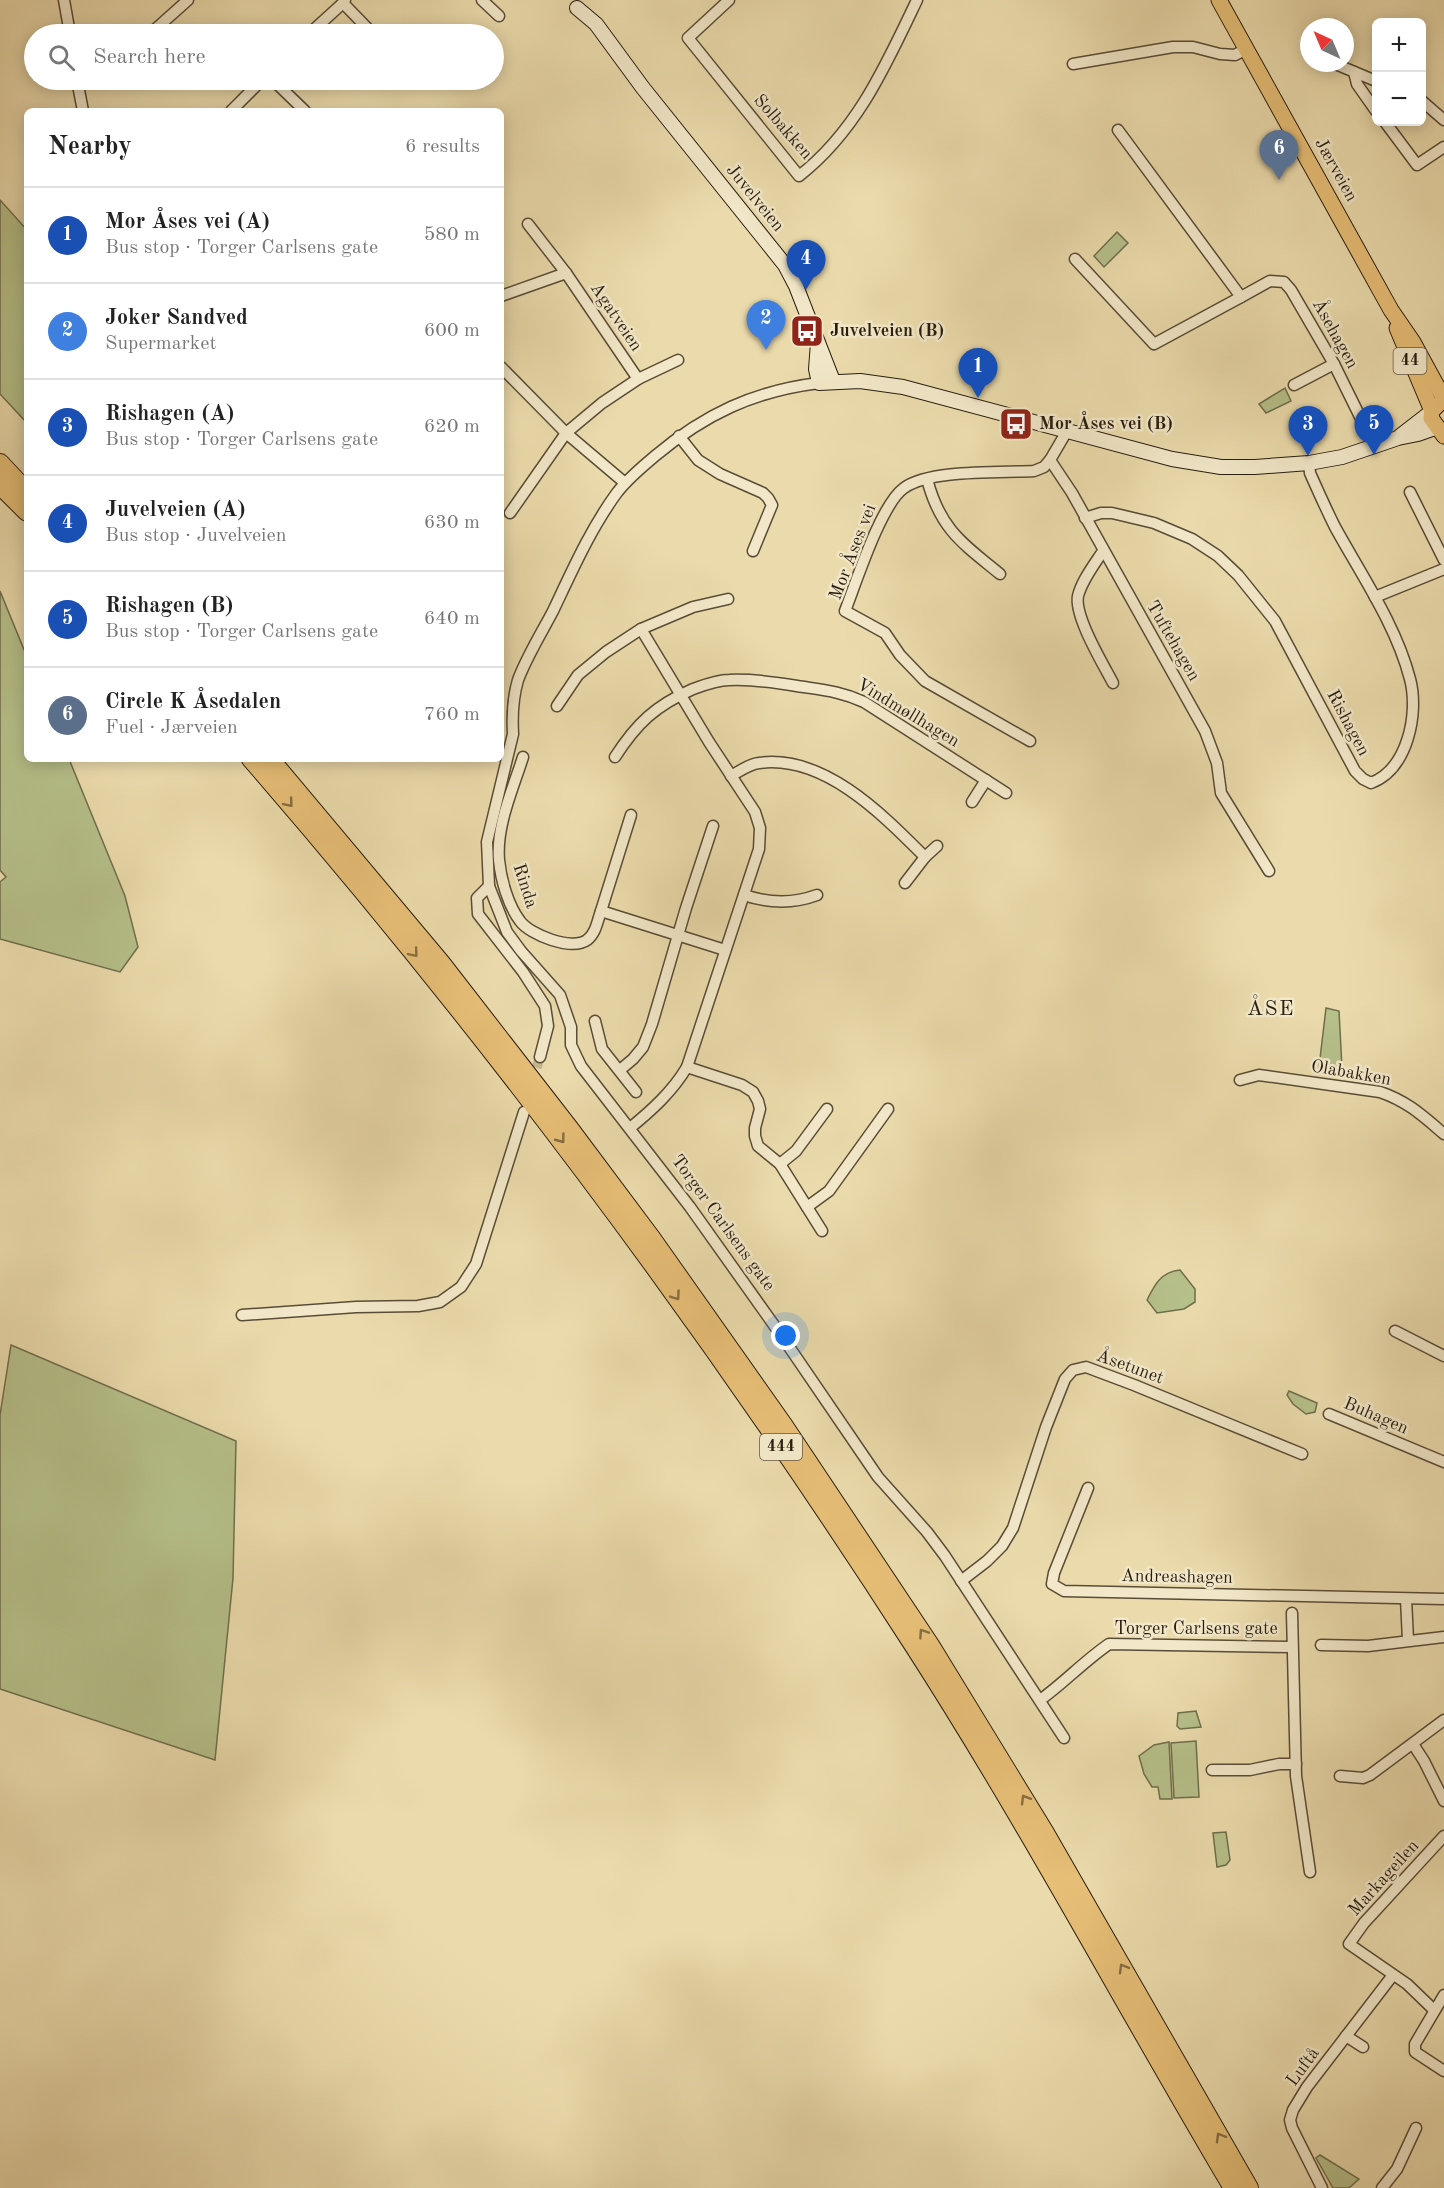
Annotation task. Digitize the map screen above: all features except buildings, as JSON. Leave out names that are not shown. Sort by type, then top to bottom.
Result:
[{"type":"highway","points":[[0,463],[24,489]]},
{"type":"highway","points":[[0,484],[24,509]]},
{"type":"highway","name":"444","points":[[254,762],[431,974],[537,1107],[640,1244],[834,1524],[917,1650],[995,1778],[1233,2188]]},
{"type":"highway","name":"444","points":[[273,762],[441,963],[569,1128],[652,1239],[784,1426],[930,1645],[1003,1764],[1249,2188]]},
{"type":"main road","name":"Jærveien","points":[[1220,0],[1391,310],[1413,342],[1444,399]]},
{"type":"main road","name":"Jærveien","points":[[1391,310],[1404,347],[1439,421]]},
{"type":"street","points":[[64,0],[68,24]]},
{"type":"street","points":[[161,24],[188,0]]},
{"type":"street","points":[[482,0],[499,16]]},
{"type":"street","name":"Solbakken","points":[[729,0],[688,38],[799,176],[816,163],[860,110],[885,66],[917,0]]},
{"type":"street","points":[[320,24],[344,2],[364,24]]},
{"type":"street","name":"Juvelveien","points":[[574,4],[596,24],[643,88],[784,265],[796,286],[818,343],[826,382]]},
{"type":"street","points":[[1073,64],[1173,47],[1193,47],[1220,54],[1235,55],[1246,49]]},
{"type":"street","points":[[1354,72],[1372,79]]},
{"type":"street","points":[[1354,72],[1357,84],[1372,104]]},
{"type":"street","points":[[79,90],[82,108]]},
{"type":"street","points":[[234,108],[252,90]]},
{"type":"street","points":[[283,90],[302,108]]},
{"type":"street","points":[[1426,104],[1444,120]]},
{"type":"street","points":[[1388,126],[1418,165],[1444,147]]},
{"type":"street","points":[[1118,130],[1241,297]]},
{"type":"street","name":"Agatveien","points":[[528,224],[566,273],[638,379]]},
{"type":"street","name":"Åsehagen","points":[[1075,260],[1154,344],[1270,281],[1284,282],[1291,290],[1334,364],[1375,447]]},
{"type":"street","name":"Agatveien","points":[[504,295],[566,273]]},
{"type":"street","name":"Agatveien","points":[[510,513],[566,433],[602,403],[638,379],[678,360]]},
{"type":"street","points":[[1294,386],[1334,364]]},
{"type":"street","points":[[504,370],[566,433],[625,483]]},
{"type":"street","points":[[506,717],[518,680],[592,533],[625,483],[679,436],[730,406],[758,395],[788,387],[826,382],[860,381],[903,387],[1195,464],[1221,467],[1309,463],[1375,447],[1439,421]]},
{"type":"street","points":[[1050,460],[1067,431]]},
{"type":"street","points":[[679,436],[698,460],[768,498],[772,505],[753,551]]},
{"type":"street","name":"Mor Åses vei","points":[[1030,741],[925,681],[900,656],[885,633],[845,611],[878,529],[892,500],[903,488],[946,475],[1035,471],[1044,467],[1050,460]]},
{"type":"street","name":"Tuftehagen","points":[[1050,460],[1205,731],[1217,763],[1221,793],[1269,872]]},
{"type":"street","name":"Rishagen","points":[[1085,518],[1101,513],[1112,513],[1154,523],[1192,539],[1232,568],[1275,621],[1356,771],[1363,779],[1371,783],[1392,769],[1406,746],[1412,715],[1411,682],[1403,654],[1375,597],[1334,524],[1310,473],[1309,463]]},
{"type":"street","points":[[927,479],[933,502],[952,533],[1000,574]]},
{"type":"street","points":[[1410,492],[1444,560]]},
{"type":"street","points":[[1103,551],[1077,598],[1079,612],[1092,643],[1113,683]]},
{"type":"street","points":[[1375,597],[1444,569]]},
{"type":"street","points":[[557,706],[578,675],[606,652],[641,629],[693,607],[728,599]]},
{"type":"street","points":[[630,1128],[663,1100],[687,1067],[759,849],[760,828],[755,812],[731,777],[641,629]]},
{"type":"street","name":"Vindmøllhagen","points":[[615,757],[647,716],[660,705],[680,695],[726,680],[773,682],[845,693],[864,702],[1006,793]]},
{"type":"street","name":"Torger Carlsens gate","points":[[506,717],[513,734],[487,842],[489,886],[507,932],[560,995],[571,1027],[571,1046],[581,1066],[690,1207],[878,1477],[927,1532],[1064,1738]]},
{"type":"street","name":"Rinda","points":[[523,757],[500,835],[499,860],[509,902],[520,921],[533,933],[576,944],[585,942],[593,934],[631,815]]},
{"type":"street","points":[[731,777],[744,768],[758,763],[799,764],[822,774],[862,799],[925,857]]},
{"type":"street","points":[[972,802],[986,780]]},
{"type":"street","points":[[620,1070],[643,1047],[652,1024],[713,826]]},
{"type":"street","points":[[905,883],[925,857],[937,846]]},
{"type":"street","points":[[489,886],[477,898],[478,914],[523,972],[545,1006],[548,1026],[540,1057]]},
{"type":"street","points":[[744,895],[762,901],[790,902],[817,895]]},
{"type":"street","points":[[601,911],[725,950]]},
{"type":"street","points":[[595,1021],[602,1049],[636,1092]]},
{"type":"street","points":[[687,1067],[742,1085],[753,1092],[759,1109],[755,1128],[756,1141],[761,1150],[780,1164],[822,1231]]},
{"type":"street","name":"Olabakken","points":[[1240,1080],[1259,1075],[1380,1092],[1398,1098],[1414,1108],[1444,1134]]},
{"type":"street","points":[[780,1164],[796,1151],[827,1109]]},
{"type":"street","points":[[807,1207],[829,1191],[888,1109]]},
{"type":"street","points":[[242,1315],[356,1307],[418,1306],[440,1302],[461,1287],[476,1264],[524,1112]]},
{"type":"street","points":[[1395,1330],[1444,1356]]},
{"type":"street","name":"Åsetunet","points":[[961,1581],[1002,1546],[1013,1528],[1046,1427],[1065,1379],[1073,1370],[1086,1367],[1302,1454]]},
{"type":"street","name":"Buhagen","points":[[1329,1414],[1444,1462]]},
{"type":"street","name":"Andreashagen","points":[[1088,1488],[1054,1573],[1052,1584],[1064,1591],[1287,1595],[1306,1598],[1444,1599]]},
{"type":"street","points":[[1406,1599],[1408,1640]]},
{"type":"street","points":[[1292,1613],[1292,1647]]},
{"type":"street","points":[[1322,1645],[1368,1646],[1444,1636]]},
{"type":"street","name":"Torger Carlsens gate","points":[[1040,1700],[1090,1657],[1109,1644],[1292,1647],[1296,1764],[1301,1818],[1310,1872]]},
{"type":"street","points":[[1340,1776],[1363,1778],[1370,1775],[1444,1720]]},
{"type":"street","points":[[1413,1744],[1444,1801]]},
{"type":"street","points":[[1212,1770],[1250,1770],[1279,1764],[1296,1764]]},
{"type":"street","name":"Markageilen","points":[[1434,2010],[1407,1984],[1349,1944],[1364,1923],[1444,1836]]},
{"type":"street","name":"Luftå","points":[[1322,2188],[1292,2128],[1290,2120],[1293,2110],[1307,2087],[1393,1975]]},
{"type":"street","points":[[1444,1995],[1415,2044],[1415,2052],[1444,2071]]},
{"type":"street","points":[[1346,2036],[1363,2047]]},
{"type":"street","points":[[1382,2188],[1397,2169],[1416,2128]]},
{"type":"green space","points":[[0,200],[24,227],[24,420],[0,394]]},
{"type":"green space","points":[[1117,232],[1128,243],[1104,267],[1094,256]]},
{"type":"green space","points":[[1285,388],[1291,401],[1266,413],[1259,404]]},
{"type":"green space","points":[[0,591],[24,650],[24,762],[70,762],[125,896],[138,947],[120,972],[0,939],[0,882],[6,877],[0,870]]},
{"type":"green space","points":[[1326,1008],[1339,1011],[1342,1068],[1319,1067]]},
{"type":"green space","points":[[1180,1270],[1195,1289],[1195,1302],[1184,1309],[1157,1313],[1147,1300],[1150,1294],[1163,1276]]},
{"type":"green space","points":[[11,1345],[236,1441],[233,1578],[215,1760],[0,1689],[0,1415]]},
{"type":"green space","points":[[1289,1391],[1317,1403],[1315,1412],[1306,1414],[1293,1404],[1287,1395]]},
{"type":"green space","points":[[1196,1711],[1201,1727],[1180,1729],[1177,1726],[1178,1713]]},
{"type":"green space","points":[[1196,1741],[1199,1797],[1174,1798],[1171,1743]]},
{"type":"green space","points":[[1169,1742],[1172,1799],[1160,1799],[1158,1787],[1152,1787],[1144,1774],[1139,1756],[1154,1745]]},
{"type":"green space","points":[[1226,1832],[1230,1860],[1226,1865],[1217,1867],[1213,1833]]},
{"type":"green space","points":[[1320,2155],[1359,2179],[1349,2188],[1333,2188],[1316,2158]]},
{"type":"tunnel","points":[[532,1082],[540,1057]]},
{"type":"place","name":"Circle K Åsedalen","points":[[1279,180]]},
{"type":"place","name":"Juvelveien (A)","points":[[806,290]]},
{"type":"place","name":"Juvelveien (B)","points":[[807,331]]},
{"type":"place","name":"Joker Sandved","points":[[766,350]]},
{"type":"place","name":"Mor Åses vei (A)","points":[[978,398]]},
{"type":"place","name":"Mor Åses vei (B)","points":[[1016,424]]},
{"type":"place","name":"Rishagen (B)","points":[[1374,455]]},
{"type":"place","name":"Rishagen (A)","points":[[1308,456]]},
{"type":"district","name":"ÅSE","points":[[1271,1009]]}]
